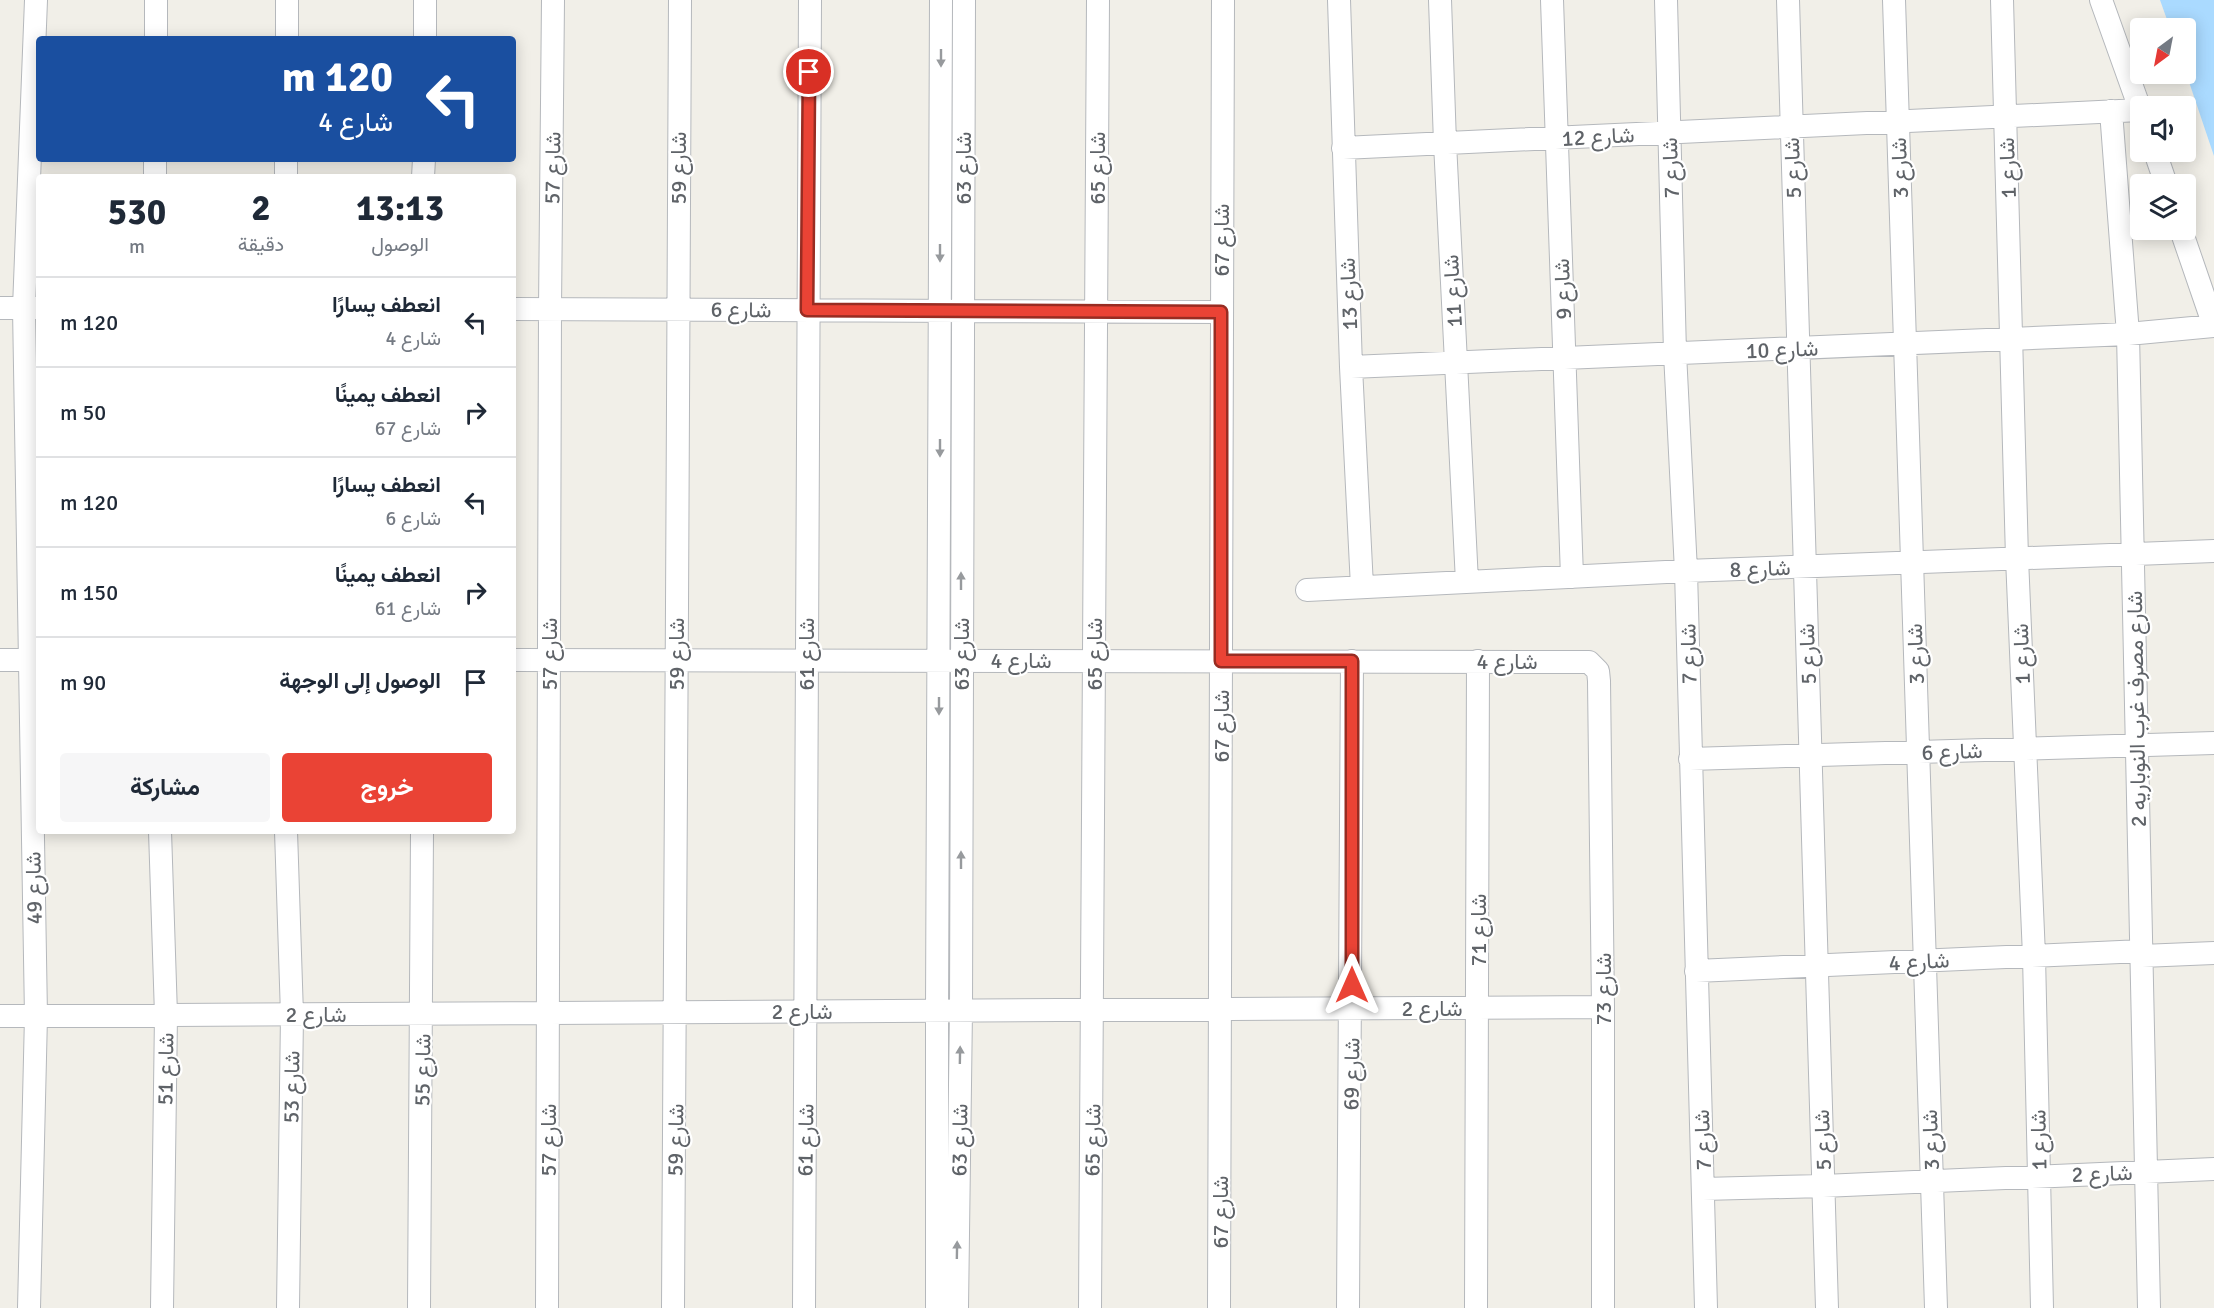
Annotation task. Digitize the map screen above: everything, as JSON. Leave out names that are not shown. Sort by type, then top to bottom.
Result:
[{"type":"street","name":"شارع 49","points":[[29,1308],[36,1016],[32,308],[36,0]]},
{"type":"street","points":[[156,0],[156,36]]},
{"type":"street","points":[[286,36],[287,0]]},
{"type":"street","points":[[425,0],[425,36]]},
{"type":"street","name":"شارع 57","points":[[547,1308],[550,309],[554,0]]},
{"type":"street","name":"شارع 59","points":[[673,1308],[680,0]]},
{"type":"street","name":"شارع 61","points":[[804,1308],[810,0]]},
{"type":"street","name":"شارع 63","points":[[941,0],[951,311],[950,660],[937,1010],[947,1297]]},
{"type":"street","name":"شارع 63","points":[[951,311],[964,0]]},
{"type":"street","name":"شارع 65","points":[[1090,1308],[1098,0]]},
{"type":"street","name":"شارع 67","points":[[1219,1308],[1223,0]]},
{"type":"street","name":"شارع 13","points":[[1339,0],[1350,367],[1362,587]]},
{"type":"street","name":"شارع 11","points":[[1440,0],[1467,582]]},
{"type":"street","name":"شارع 9","points":[[1552,0],[1572,577]]},
{"type":"street","name":"شارع 7","points":[[1666,0],[1675,353],[1686,571],[1706,1308]]},
{"type":"street","name":"شارع 5","points":[[1788,0],[1827,1308]]},
{"type":"street","name":"شارع 3","points":[[1894,0],[1936,1308]]},
{"type":"street","name":"شارع 1","points":[[2002,0],[2018,558],[2034,956],[2042,1308]]},
{"type":"street","points":[[2101,0],[2135,96]]},
{"type":"street","name":"شارع 12","points":[[1343,148],[2130,110]]},
{"type":"street","name":"شارع مصرف غرب النوباريه 2","points":[[2111,111],[2128,334],[2149,1308]]},
{"type":"street","points":[[2184,240],[2214,326]]},
{"type":"street","points":[[0,308],[32,308]]},
{"type":"street","name":"شارع 6","points":[[516,309],[1221,312]]},
{"type":"street","name":"شارع 10","points":[[1350,367],[2128,334],[2214,326]]},
{"type":"street","name":"شارع 8","points":[[1307,590],[1686,571],[2214,551]]},
{"type":"street","points":[[0,660],[34,660]]},
{"type":"street","name":"شارع 4","points":[[516,660],[1589,662],[1598,671]]},
{"type":"street","name":"شارع 63","points":[[947,1297],[961,1010],[950,660]]},
{"type":"street","name":"شارع 69","points":[[1348,1308],[1352,1008],[1352,661]]},
{"type":"street","name":"شارع 71","points":[[1476,1308],[1478,661]]},
{"type":"street","name":"شارع 73","points":[[1598,671],[1603,1007],[1603,1308]]},
{"type":"street","name":"شارع 6","points":[[1690,759],[2214,743]]},
{"type":"street","name":"شارع 51","points":[[160,834],[165,1015],[162,1308]]},
{"type":"street","name":"شارع 53","points":[[286,834],[292,1015],[288,1308]]},
{"type":"street","name":"شارع 55","points":[[419,1308],[422,834]]},
{"type":"street","name":"شارع 4","points":[[1696,971],[2034,956],[2214,953]]},
{"type":"street","name":"شارع 2","points":[[0,1016],[1603,1007]]},
{"type":"street","name":"شارع 2","points":[[1703,1189],[1824,1186],[2214,1168]]},
{"type":"water","points":[[2160,0],[2214,0],[2214,156],[2196,103],[2196,96],[2194,96],[2190,84],[2196,84],[2196,18],[2166,18]]},
{"type":"route","points":[[809,72],[807,310],[1221,312],[1221,661],[1352,661],[1352,985]]}]
